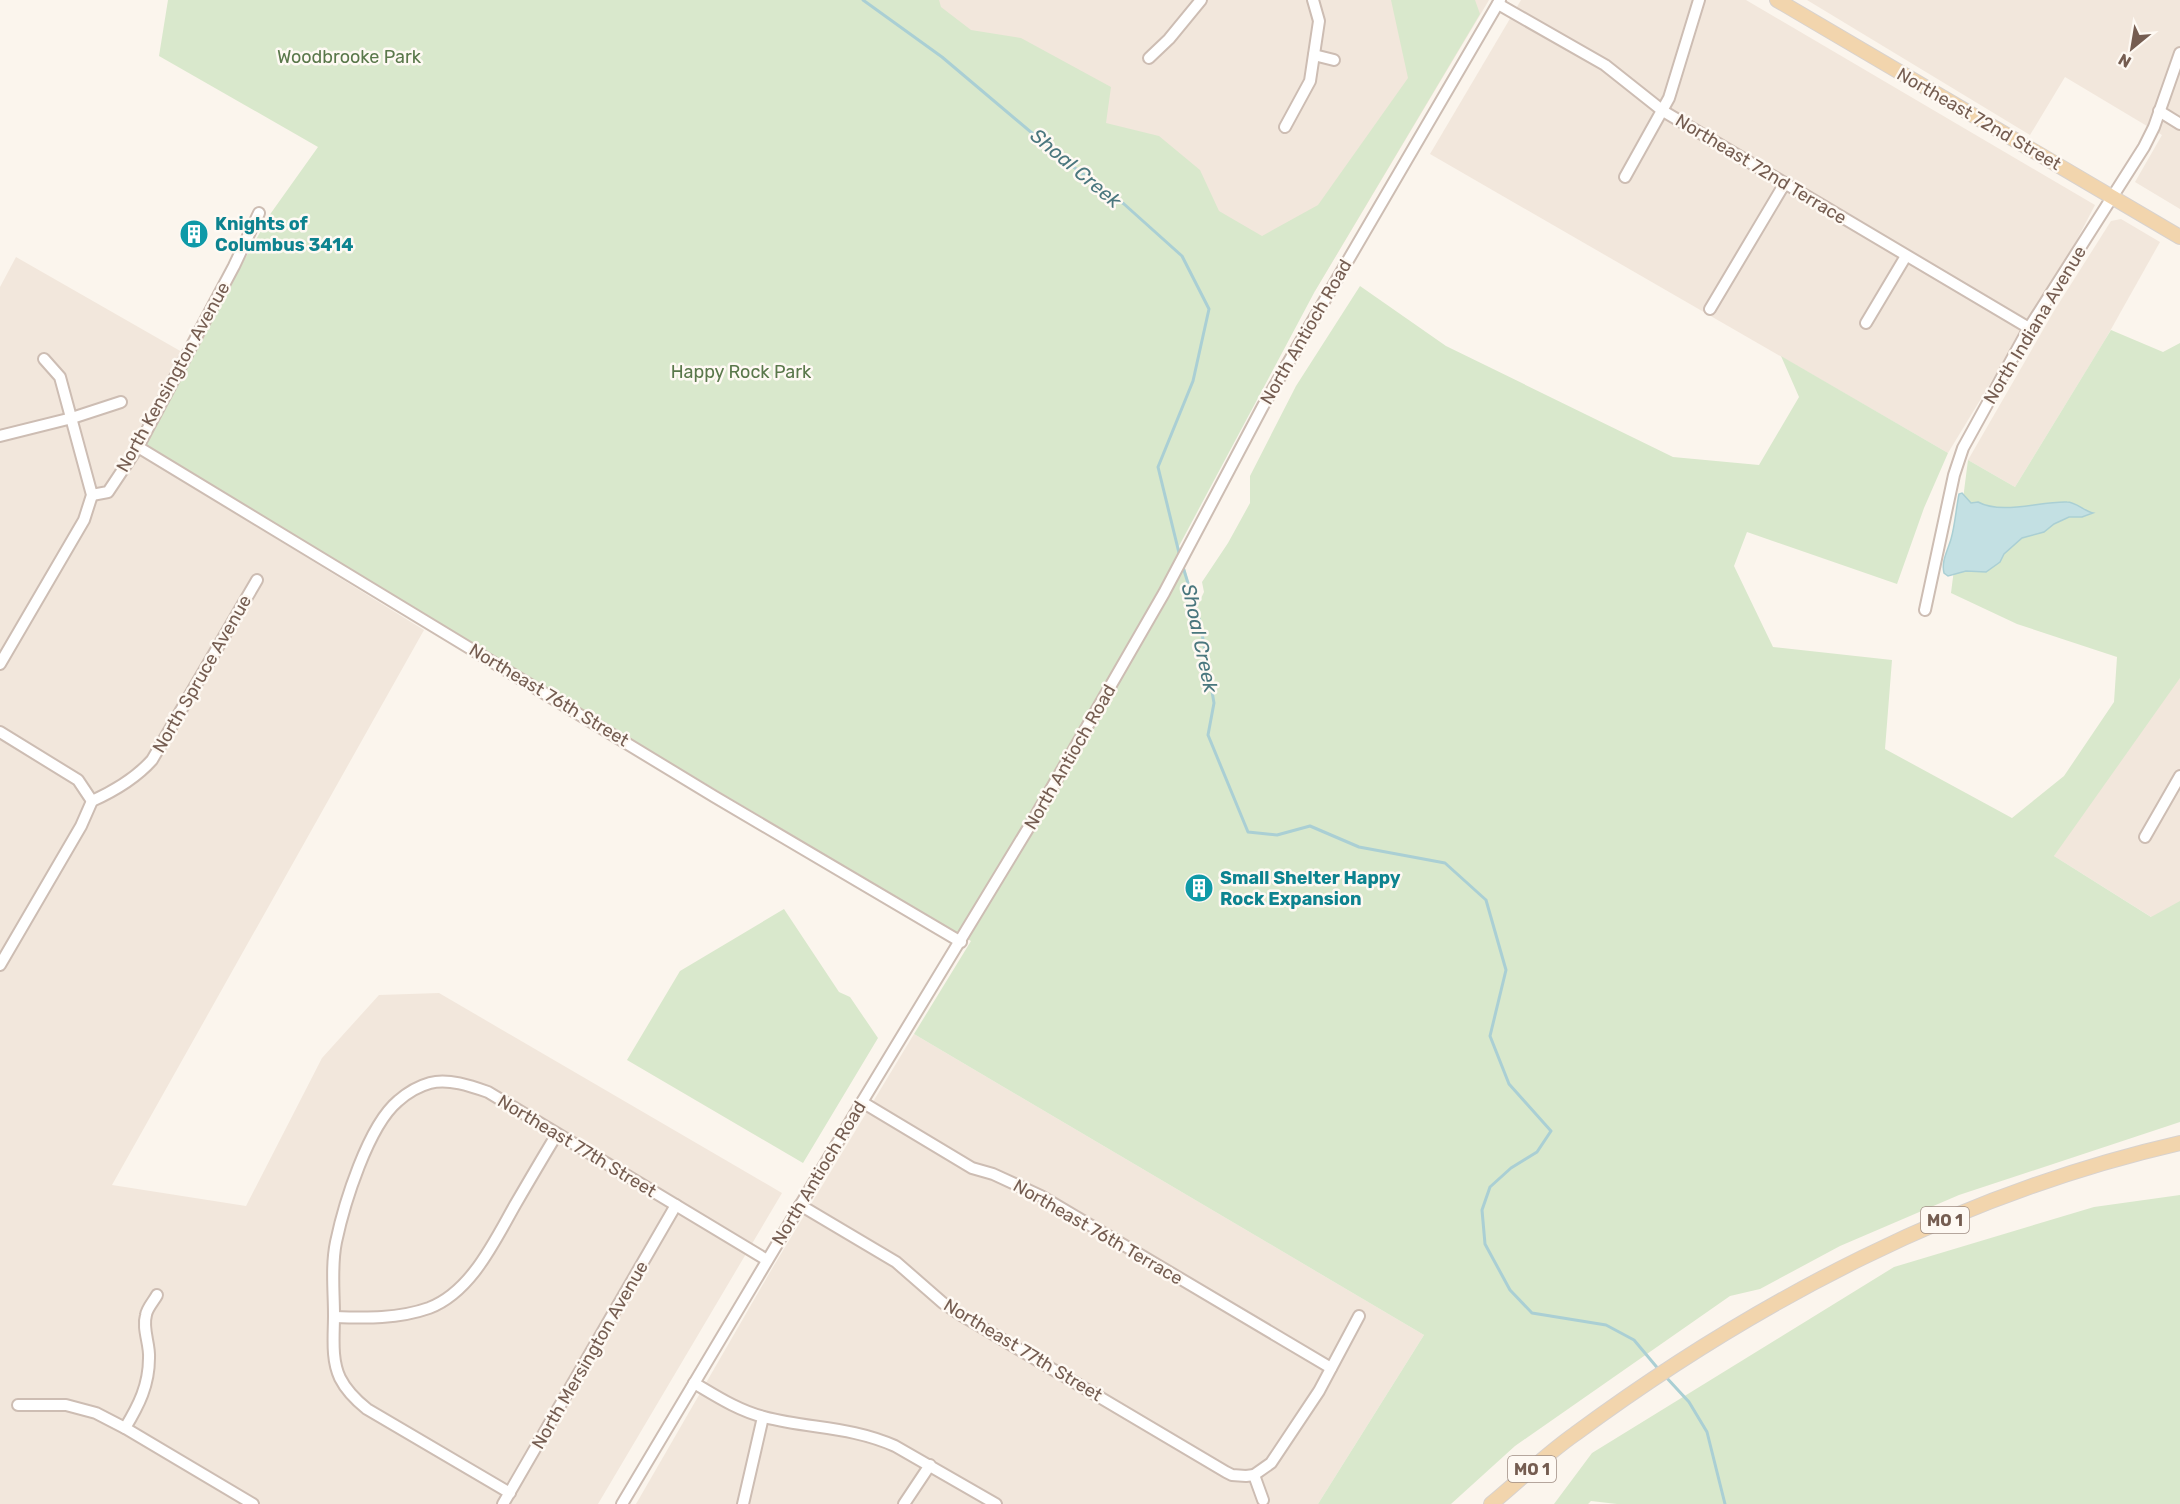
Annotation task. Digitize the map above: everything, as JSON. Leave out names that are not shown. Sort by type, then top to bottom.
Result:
[{"type":"main road","name":"Northeast 72nd Street","points":[[1777,0],[2180,237]]},
{"type":"main road","name":"MO 1","points":[[1491,1504],[1573,1435],[1725,1331],[1861,1259],[1986,1202],[2138,1153],[2180,1143]]},
{"type":"street","points":[[1149,58],[1169,39],[1201,0]]},
{"type":"street","points":[[1284,127],[1311,81],[1319,21],[1313,0]]},
{"type":"street","points":[[1625,177],[1663,111],[1677,75],[1699,0]]},
{"type":"street","name":"Northeast 72nd Terrace","points":[[1499,2],[1605,65],[1663,111],[2029,328]]},
{"type":"street","name":"North Antioch Road","points":[[622,1504],[1047,797],[1205,519],[1263,406],[1499,2]]},
{"type":"street","name":"North Indiana Avenue","points":[[1925,610],[1954,475],[1964,448],[2029,328],[2144,147],[2180,53]]},
{"type":"street","points":[[1314,55],[1334,60]]},
{"type":"street","points":[[2159,111],[2180,124]]},
{"type":"street","points":[[1710,309],[1785,183]]},
{"type":"street","name":"North Kensington Avenue","points":[[44,359],[60,377],[92,495],[108,492],[138,447],[234,267],[259,213]]},
{"type":"street","points":[[1866,323],[1906,256]]},
{"type":"street","points":[[0,436],[72,418],[121,402]]},
{"type":"street","name":"Northeast 76th Street","points":[[138,447],[961,942]]},
{"type":"street","points":[[0,664],[84,520],[92,495]]},
{"type":"street","name":"North Spruce Avenue","points":[[92,801],[113,791],[144,769],[152,759],[257,580]]},
{"type":"street","points":[[0,732],[78,780],[92,801],[81,826],[0,965]]},
{"type":"street","points":[[2145,837],[2180,776]]},
{"type":"street","name":"Northeast 77th Street","points":[[334,1317],[333,1270],[336,1243],[358,1165],[378,1128],[399,1100],[432,1082],[465,1084],[488,1092],[767,1260]]},
{"type":"street","name":"Northeast 76th Terrace","points":[[862,1102],[972,1168],[993,1173],[1041,1196],[1332,1368]]},
{"type":"street","points":[[510,1493],[367,1409],[340,1378],[335,1359],[332,1330],[334,1317],[380,1318],[430,1308],[445,1300],[461,1286],[487,1254],[557,1134]]},
{"type":"street","name":"North Mersington Avenue","points":[[503,1504],[676,1205]]},
{"type":"street","name":"Northeast 77th Street","points":[[800,1205],[896,1262],[943,1303],[961,1315],[1226,1472],[1239,1476],[1254,1475]]},
{"type":"street","points":[[125,1428],[146,1389],[150,1355],[146,1341],[146,1315],[157,1294]]},
{"type":"street","points":[[1263,1500],[1254,1475],[1271,1462],[1319,1392],[1359,1316]]},
{"type":"street","points":[[694,1383],[743,1410],[763,1417],[853,1431],[878,1438],[930,1465],[996,1504]]},
{"type":"street","points":[[18,1405],[66,1405],[96,1413],[253,1504]]},
{"type":"street","points":[[743,1504],[763,1417]]},
{"type":"street","points":[[904,1504],[930,1465]]},
{"type":"shaded area","points":[[883,0],[1489,0],[1315,291]]},
{"type":"shaded area","points":[[1521,0],[1746,0],[2095,205],[2072,249],[1948,453],[1430,154]]},
{"type":"shaded area","points":[[1807,0],[2180,0],[2180,209],[2135,182],[2162,135],[2065,77],[2030,135]]},
{"type":"shaded area","points":[[2121,219],[2160,242],[2105,340],[2015,487],[1968,460],[2054,311],[2111,221]]},
{"type":"shaded area","points":[[16,257],[182,352],[132,442],[280,521],[272,536],[424,630],[112,1185],[246,1206],[322,1058],[379,995],[439,993],[782,1193],[598,1504],[0,1504],[0,287]]},
{"type":"shaded area","points":[[2180,656],[2180,935],[2054,856]]},
{"type":"shaded area","points":[[914,1034],[1424,1335],[1318,1504],[636,1504],[773,1267]]},
{"type":"green space","points":[[168,0],[939,0],[941,7],[971,30],[1021,38],[1111,87],[1106,123],[1159,136],[1200,170],[1219,211],[1262,236],[1318,205],[1408,78],[1391,0],[1475,0],[1480,14],[1315,291],[1179,546],[1196,609],[1204,592],[1202,582],[1228,543],[1250,503],[1250,476],[1296,386],[1360,286],[1446,346],[1673,457],[1759,465],[1799,397],[1781,356],[1948,453],[1924,508],[1897,584],[1747,532],[1734,566],[1773,647],[1892,660],[1885,749],[2012,818],[2064,776],[2114,702],[2117,657],[2017,624],[1951,593],[1968,460],[2015,487],[2111,330],[2163,352],[2180,343],[2180,678],[2054,856],[2151,917],[2180,901],[2180,1122],[1959,1195],[1840,1246],[1760,1289],[1730,1296],[1515,1446],[1451,1504],[1318,1504],[1424,1335],[914,1034],[971,941],[138,447],[271,213],[318,147],[159,56]]},
{"type":"green space","points":[[784,909],[839,992],[850,997],[878,1038],[803,1163],[627,1060],[680,971]]},
{"type":"green space","points":[[2180,1195],[2180,1504],[1617,1504],[1591,1501],[1588,1504],[1554,1504],[1592,1453],[1894,1267],[2094,1207]]},
{"type":"water","points":[[1962,493],[1971,503],[1978,502],[1988,506],[2010,507],[2067,502],[2074,503],[2093,513],[2082,517],[2069,517],[2044,532],[2022,538],[2004,554],[2000,562],[1986,572],[1966,571],[1948,576],[1943,569],[1944,560],[1952,534],[1959,494]]},
{"type":"waterway","name":"Shoal Creek","points":[[863,0],[942,57],[1064,160],[1124,204],[1182,256],[1209,309],[1193,381],[1158,467],[1180,557]]},
{"type":"waterway","name":"Shoal Creek","points":[[1183,567],[1200,622],[1214,703],[1208,735],[1248,832],[1277,835],[1310,826],[1359,847],[1445,863],[1486,900],[1506,970],[1490,1036],[1509,1084],[1551,1131],[1537,1152],[1511,1168],[1490,1187],[1482,1210],[1485,1244],[1510,1290],[1532,1313],[1606,1325],[1634,1340],[1660,1371]]},
{"type":"waterway","name":"Shoal Creek","points":[[1665,1376],[1689,1402],[1707,1432],[1725,1504]]},
{"type":"place","name":"Knights of Columbus 3414","points":[[194,234]]},
{"type":"place","name":"Small Shelter Happy Rock Expansion","points":[[1199,888]]},
{"type":"park label","name":"Woodbrooke Park","points":[[349,57]]},
{"type":"park label","name":"Happy Rock Park","points":[[741,372]]}]
